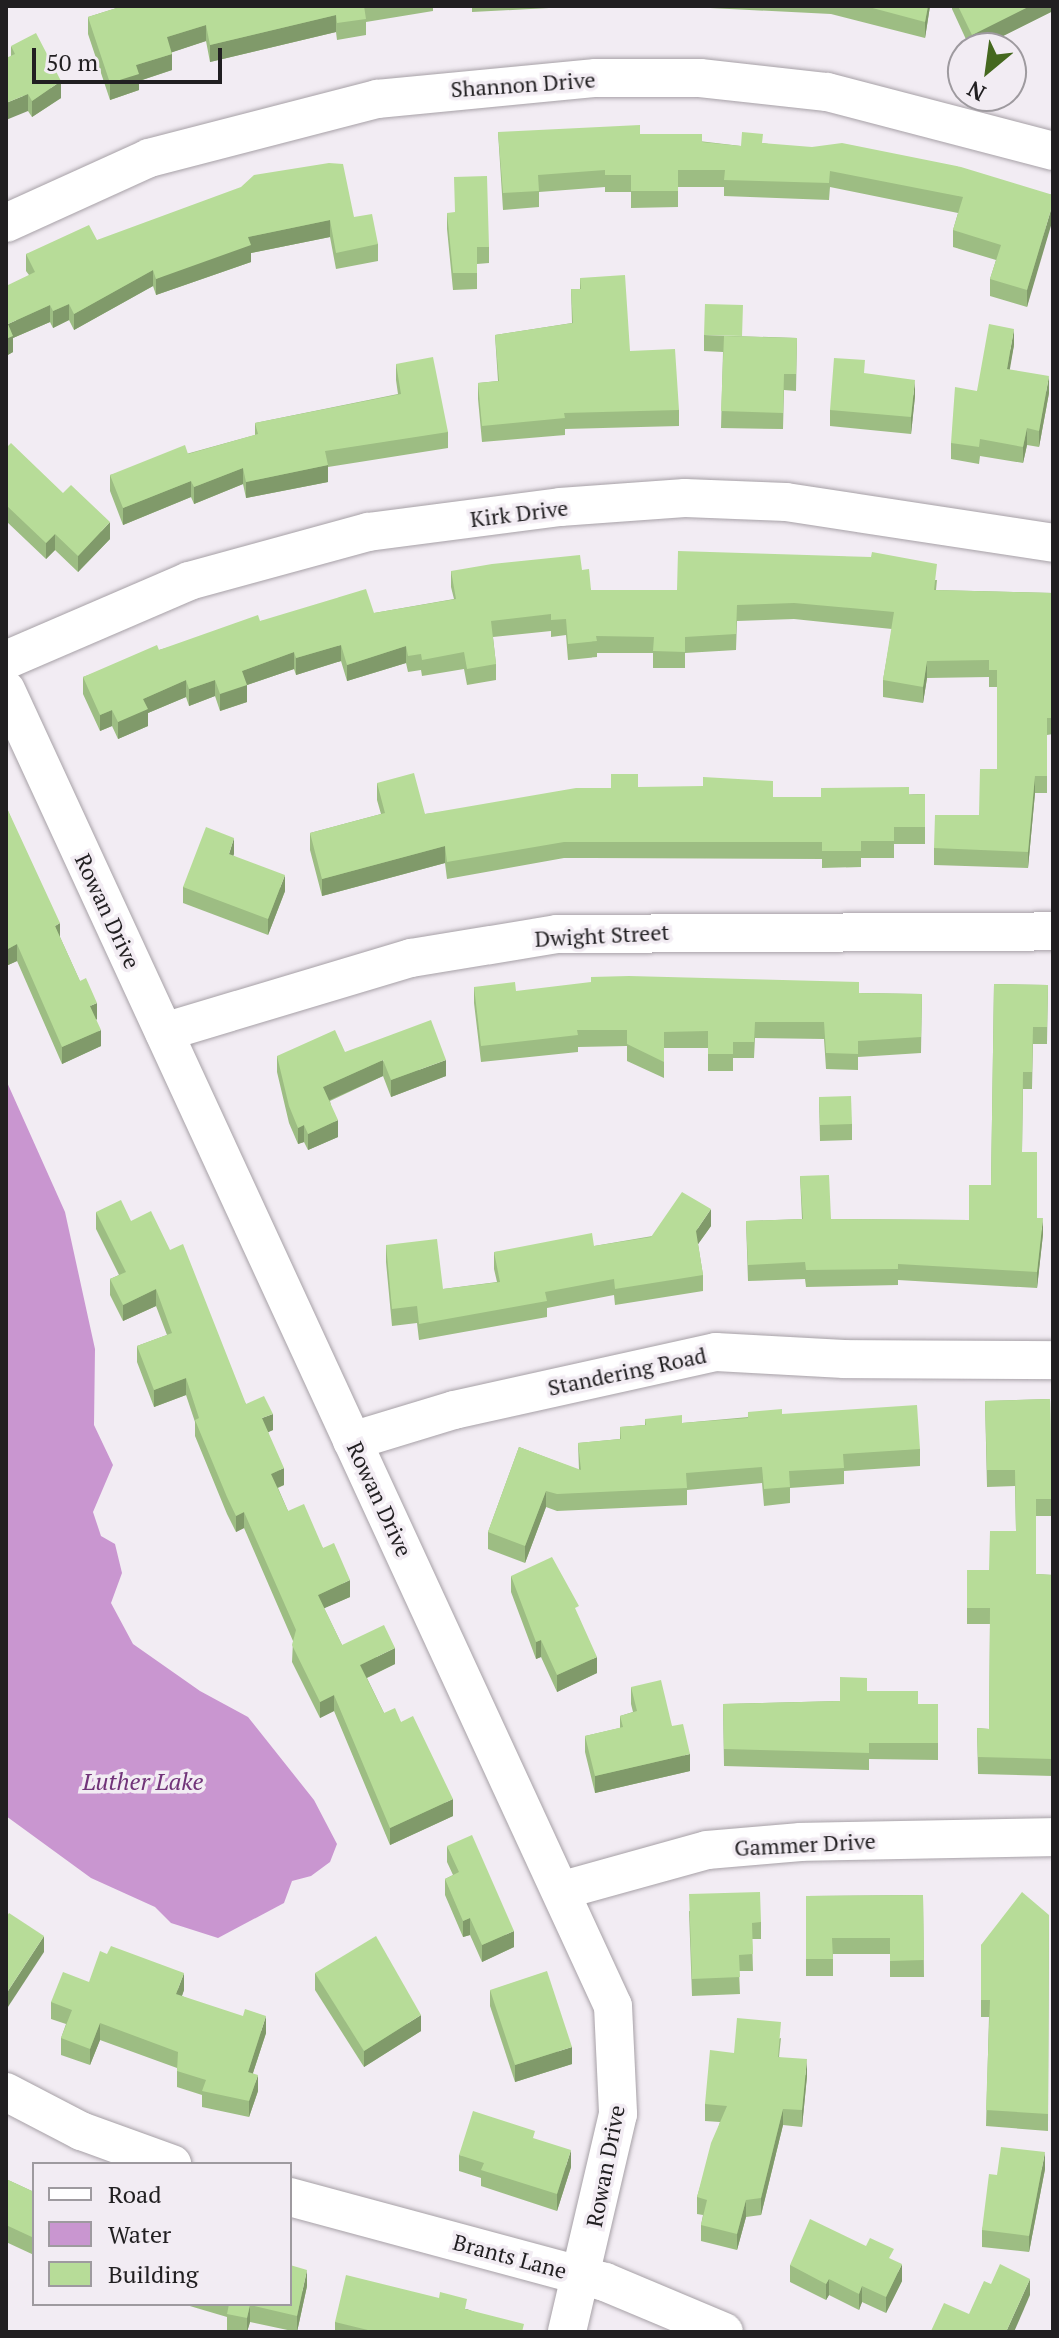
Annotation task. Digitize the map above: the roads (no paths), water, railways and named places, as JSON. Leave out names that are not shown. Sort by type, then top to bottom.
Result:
[{"type":"street","name":"Shannon Drive","points":[[6,223],[149,158],[377,99],[596,78],[700,78],[827,92],[1053,151]]},
{"type":"street","name":"Kirk Drive","points":[[6,660],[204,577],[368,532],[560,507],[685,498],[786,502],[1053,543]]},
{"type":"street","name":"Rowan Drive","points":[[6,690],[563,1890],[613,2006],[619,2053],[611,2162],[567,2332]]},
{"type":"street","name":"Dwight Street","points":[[164,1032],[411,958],[557,934],[1053,931]]},
{"type":"street","name":"Standering Road","points":[[352,1441],[454,1410],[716,1352],[844,1359],[1053,1360]]},
{"type":"street","name":"Gammer Drive","points":[[563,1890],[707,1850],[801,1842],[1053,1837]]},
{"type":"street","points":[[6,2092],[81,2131],[166,2162]]},
{"type":"street","name":"Brants Lane","points":[[292,2198],[582,2276],[724,2332]]},
{"type":"water","name":"Luther Lake","points":[[6,1080],[65,1212],[95,1349],[94,1425],[113,1465],[93,1512],[101,1536],[115,1544],[122,1573],[111,1603],[133,1644],[200,1691],[248,1717],[314,1800],[337,1844],[330,1862],[311,1876],[292,1881],[284,1903],[218,1938],[171,1923],[155,1907],[91,1878],[6,1816]]}]
